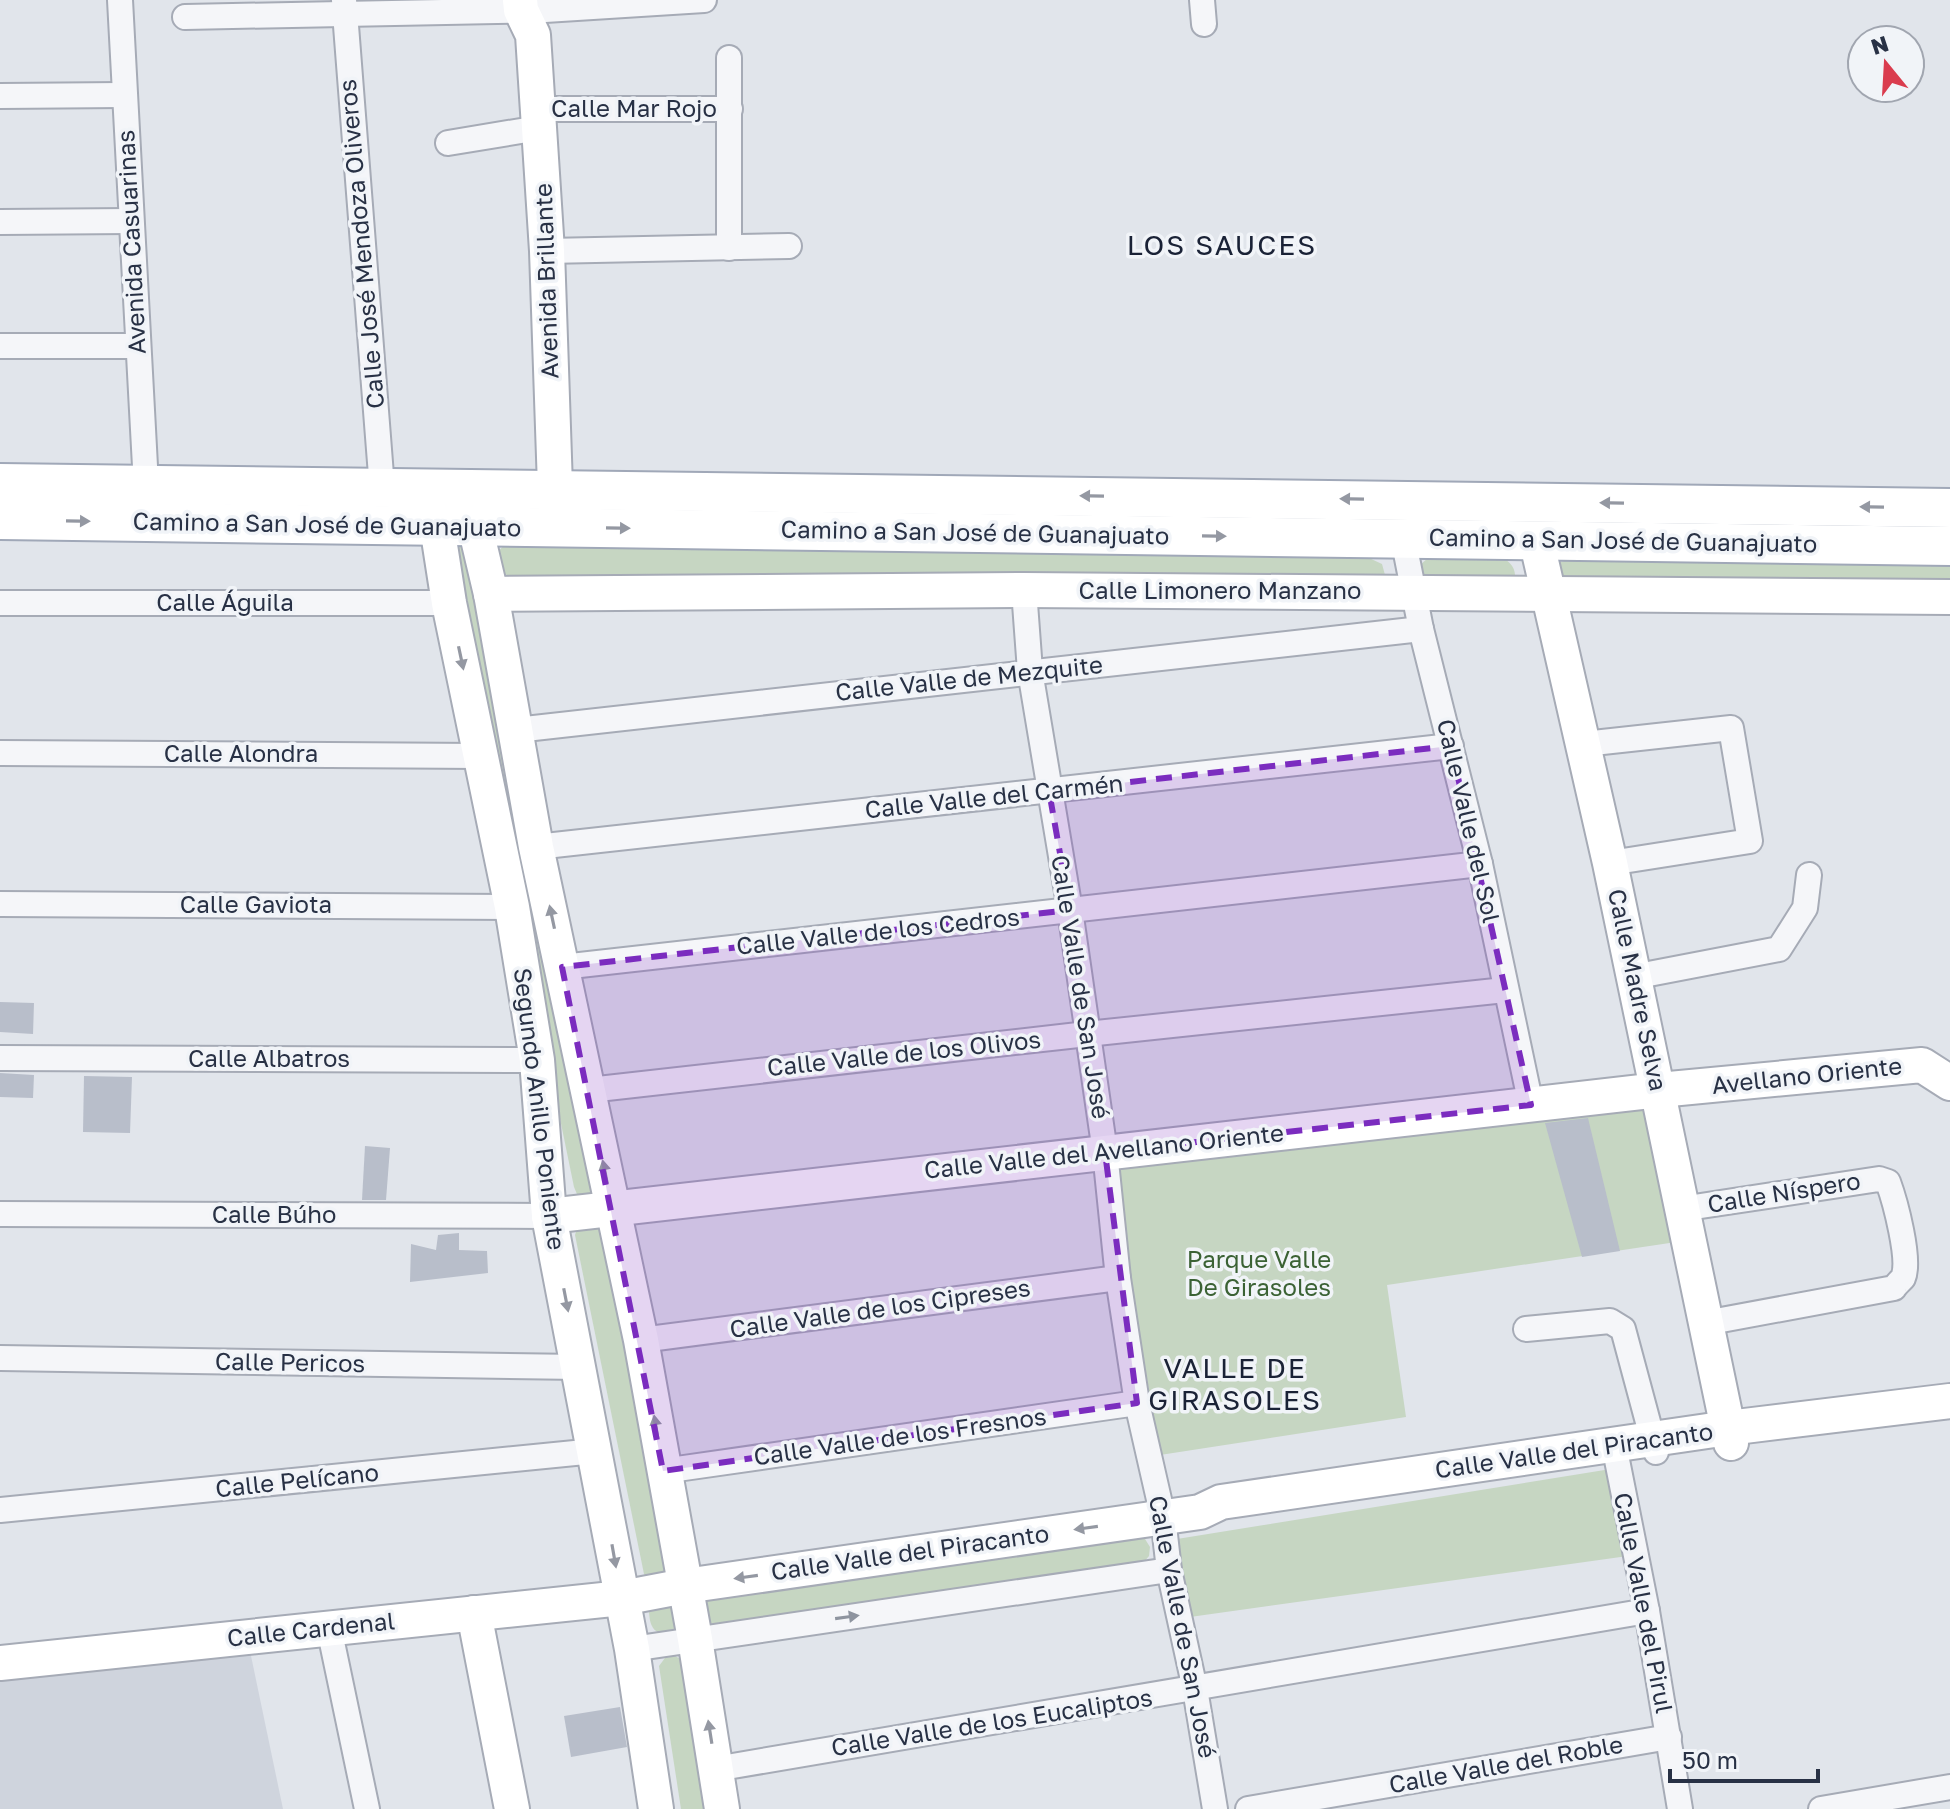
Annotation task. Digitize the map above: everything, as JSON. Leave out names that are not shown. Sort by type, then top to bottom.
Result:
[{"type":"main road","name":"Avenida Brillante","points":[[533,11],[547,251],[556,528]]},
{"type":"main road","name":"Camino a San José de Guanajuato","points":[[0,483],[1950,508]]},
{"type":"main road","name":"Segundo Anillo Poniente","points":[[455,488],[437,526],[449,603],[512,907],[537,1060],[549,1216],[632,1649],[656,1809]]},
{"type":"main road","name":"Segundo Anillo Poniente","points":[[455,488],[475,526],[491,594],[536,847],[641,1340],[722,1809]]},
{"type":"main road","name":"Camino a San José de Guanajuato","points":[[0,520],[1950,546]]},
{"type":"main road","name":"Calle Madre Selva","points":[[1536,539],[1610,863],[1730,1436]]},
{"type":"main road","name":"Calle Limonero Manzano","points":[[491,594],[1024,590],[1950,597]]},
{"type":"main road","name":"Avellano Oriente","points":[[1659,1090],[1922,1065],[1950,1083]]},
{"type":"main road","name":"Calle Valle del Avellano Oriente","points":[[549,1216],[1659,1090]]},
{"type":"main road","name":"Calle Valle del Piracanto","points":[[622,1598],[685,1586],[1200,1512],[1221,1502],[1655,1447],[1950,1401]]},
{"type":"main road","name":"Calle Valle del Piracanto","points":[[1730,1436],[1950,1417]]},
{"type":"main road","name":"Calle Cardenal","points":[[0,1663],[622,1598]]},
{"type":"main road","points":[[474,1613],[512,1809]]},
{"type":"street","name":"Avenida Casuarinas","points":[[120,0],[146,485]]},
{"type":"street","points":[[185,17],[344,7],[533,11],[704,0]]},
{"type":"street","name":"Calle José Mendoza Oliveros","points":[[344,7],[382,488]]},
{"type":"street","points":[[729,58],[729,248]]},
{"type":"street","points":[[0,96],[123,95]]},
{"type":"street","name":"Calle Mar Rojo","points":[[448,143],[538,118],[730,109]]},
{"type":"street","points":[[0,222],[131,221]]},
{"type":"street","points":[[547,251],[789,246]]},
{"type":"street","points":[[0,346],[138,346]]},
{"type":"street","name":"Calle Valle del Sol","points":[[1403,538],[1421,629],[1480,864],[1531,1105]]},
{"type":"street","name":"Calle Valle de San José","points":[[1024,590],[1030,671],[1070,910],[1137,1403],[1163,1517],[1169,1570],[1195,1689],[1215,1809]]},
{"type":"street","name":"Calle Águila","points":[[0,603],[449,603]]},
{"type":"street","name":"Calle Valle de Mezquite","points":[[516,730],[1421,629]]},
{"type":"street","points":[[1584,744],[1731,728],[1750,841],[1610,863]]},
{"type":"street","name":"Calle Valle del Carmén","points":[[536,847],[1451,746]]},
{"type":"street","name":"Calle Alondra","points":[[0,753],[481,756]]},
{"type":"street","name":"Calle Valle de los Cedros","points":[[562,967],[1480,864]]},
{"type":"street","points":[[1633,977],[1779,949],[1805,908],[1809,875]]},
{"type":"street","name":"Calle Gaviota","points":[[0,904],[512,907]]},
{"type":"street","name":"Calle Valle de los Olivos","points":[[589,1090],[1505,990]]},
{"type":"street","name":"Calle Albatros","points":[[0,1058],[537,1060]]},
{"type":"street","name":"Calle Níspero","points":[[1681,1209],[1879,1179],[1888,1182],[1894,1198],[1905,1264],[1902,1278],[1894,1288],[1705,1323]]},
{"type":"street","name":"Calle Búho","points":[[0,1214],[549,1216]]},
{"type":"street","name":"Calle Valle de los Cipreses","points":[[641,1340],[1118,1278]]},
{"type":"street","points":[[1526,1329],[1610,1321],[1623,1329],[1655,1447]]},
{"type":"street","name":"Calle Pericos","points":[[0,1358],[580,1367]]},
{"type":"street","name":"Calle Valle de los Fresnos","points":[[663,1471],[1137,1403]]},
{"type":"street","name":"Calle Pelícano","points":[[0,1510],[595,1451]]},
{"type":"street","name":"Calle Valle del Pirul","points":[[1614,1452],[1647,1611],[1680,1809]]},
{"type":"street","points":[[632,1649],[1169,1570]]},
{"type":"street","name":"Calle Valle de los Eucaliptos","points":[[715,1769],[1647,1611]]},
{"type":"street","points":[[329,1628],[367,1809]]},
{"type":"street","name":"Calle Valle del Roble","points":[[1248,1809],[1669,1737]]},
{"type":"street","points":[[1821,1809],[1950,1787]]},
{"type":"highlighted area","points":[[1451,746],[1531,1105],[1105,1152],[1137,1403],[663,1471],[562,967],[1070,910],[1049,791]]},
{"type":"shaded area","points":[[250,1651],[283,1809],[0,1809],[0,1680]]},
{"type":"green space","points":[[449,540],[472,541],[600,1199],[579,1199],[574,1187],[450,582]]},
{"type":"green space","points":[[508,542],[1369,558],[1382,564],[1385,575],[1382,581],[507,575],[497,570],[495,554]]},
{"type":"green space","points":[[1502,557],[1512,566],[1515,580],[1422,580],[1419,566],[1428,558]]},
{"type":"green space","points":[[1574,559],[1950,561],[1950,586],[1553,583],[1555,563]]},
{"type":"green space","name":"Parque Valle De Girasoles","points":[[1654,1096],[1683,1241],[1387,1285],[1406,1417],[1160,1455],[1110,1162]]},
{"type":"green space","points":[[596,1223],[601,1230],[669,1567],[670,1576],[649,1581],[644,1574],[575,1235],[578,1226]]},
{"type":"green space","points":[[1617,1468],[1635,1555],[1190,1617],[1177,1539]]},
{"type":"green space","points":[[1127,1534],[1145,1539],[1150,1547],[1149,1556],[1144,1562],[710,1624],[699,1617],[695,1598]]},
{"type":"green space","points":[[666,1603],[674,1606],[677,1624],[671,1633],[660,1633],[653,1628],[649,1608]]},
{"type":"green space","points":[[675,1656],[684,1661],[708,1809],[681,1809],[659,1666],[665,1658]]},
{"type":"building","points":[[0,1002],[34,1003],[33,1034],[0,1032]]},
{"type":"building","points":[[0,1073],[34,1075],[33,1098],[0,1097]]},
{"type":"building","points":[[84,1076],[132,1077],[130,1133],[83,1132]]},
{"type":"building","points":[[1588,1118],[1620,1251],[1582,1257],[1545,1123]]},
{"type":"building","points":[[365,1146],[390,1148],[386,1200],[362,1200]]},
{"type":"building","points":[[459,1233],[459,1250],[487,1251],[488,1273],[410,1282],[411,1244],[436,1250],[438,1235]]},
{"type":"building","points":[[620,1707],[627,1747],[571,1757],[564,1716]]},
{"type":"district","name":"LOS SAUCES","points":[[1222,245]]},
{"type":"district","name":"VALLE DE GIRASOLES","points":[[1235,1384]]}]
